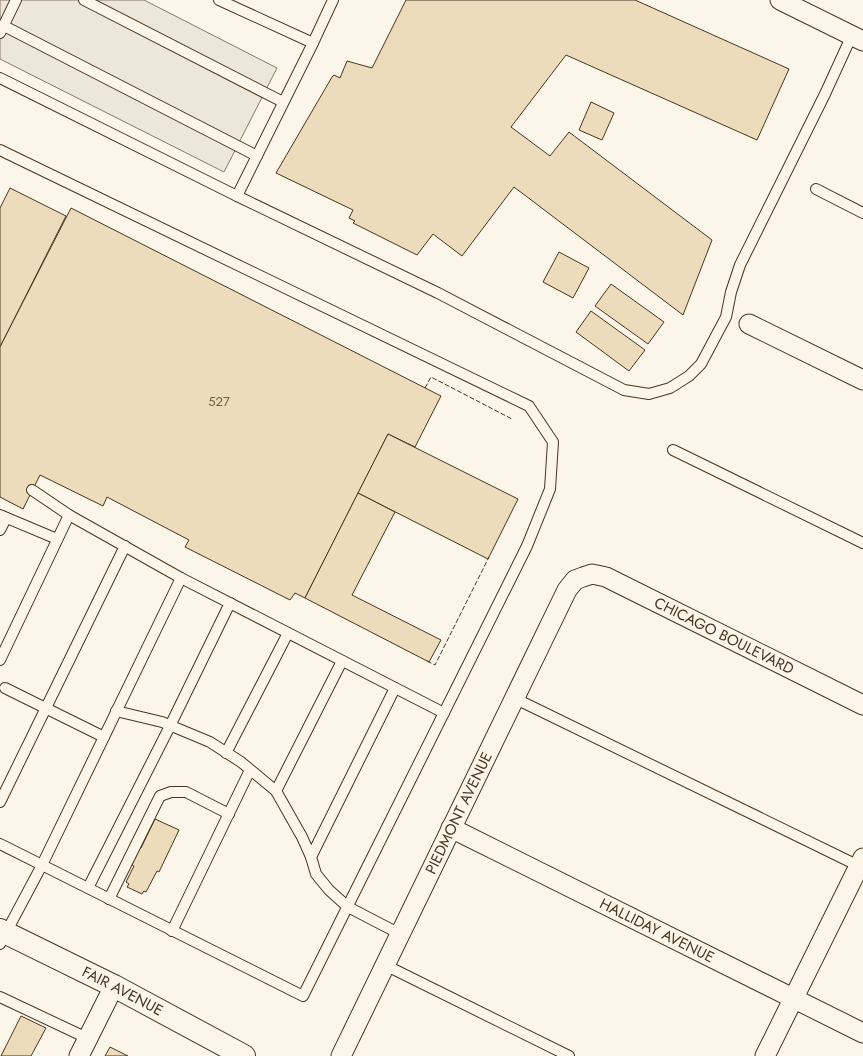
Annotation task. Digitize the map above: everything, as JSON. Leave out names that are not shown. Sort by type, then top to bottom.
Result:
[{"type":"main road","name":"FAIR AVENUE","points":[[2,936],[114,986],[244,1056]]},
{"type":"street","points":[[780,0],[857,38]]},
{"type":"street","points":[[749,324],[863,380]]},
{"type":"street","name":"CHICAGO BOULEVARD","points":[[583,577],[592,574],[606,577],[863,706]]},
{"type":"street","name":"PIEDMONT AVENUE","points":[[341,1056],[567,590],[575,580],[583,577]]},
{"type":"street","name":"HALLIDAY AVENUE","points":[[451,828],[863,1032]]},
{"type":"street","points":[[766,1056],[862,864]]},
{"type":"street","points":[[79,1056],[114,986]]},
{"type":"lane","points":[[16,0],[2,30],[257,156]]},
{"type":"lane","points":[[84,0],[283,102]]},
{"type":"lane","points":[[219,0],[313,43]]},
{"type":"lane","points":[[237,196],[333,0]]},
{"type":"lane","points":[[0,78],[237,196],[438,293],[624,390],[648,394],[670,388],[689,376],[701,364],[726,317],[731,292],[740,265],[825,94],[857,38]]},
{"type":"lane","points":[[0,150],[529,406],[553,442],[550,489],[528,546],[303,996],[0,844]]},
{"type":"lane","points":[[816,189],[863,213]]},
{"type":"lane","points":[[673,450],[863,543]]},
{"type":"lane","points":[[32,490],[69,515],[181,578],[444,713]]},
{"type":"lane","points":[[0,660],[69,515]]},
{"type":"lane","points":[[0,530],[3,516],[57,539]]},
{"type":"lane","points":[[0,802],[125,546]]},
{"type":"lane","points":[[2,936],[42,865],[181,578]]},
{"type":"lane","points":[[88,888],[230,603]]},
{"type":"lane","points":[[226,753],[288,633]]},
{"type":"lane","points":[[276,791],[342,661]]},
{"type":"lane","points":[[311,857],[395,688]]},
{"type":"lane","points":[[2,690],[104,737]]},
{"type":"lane","points":[[514,698],[862,864]]},
{"type":"lane","points":[[116,712],[162,722],[210,742],[250,770],[276,791],[302,836],[316,874],[329,890],[348,907],[400,934]]},
{"type":"lane","points":[[172,931],[250,770]]},
{"type":"lane","points":[[109,898],[160,796],[171,792],[186,792],[229,814]]},
{"type":"lane","points":[[385,965],[568,1056]]},
{"type":"lane","points":[[0,997],[88,1038]]},
{"type":"shaded area","points":[[0,0],[144,0],[277,68],[224,172],[0,59]]},
{"type":"building","points":[[406,0],[635,0],[789,69],[757,140],[566,55],[511,127],[550,156],[569,132],[712,240],[683,315],[514,187],[462,256],[433,234],[417,255],[353,223],[355,221],[349,218],[353,210],[276,173],[332,77],[334,75],[340,78],[347,61],[372,68]]},
{"type":"building","points":[[591,102],[614,113],[602,140],[579,130]]},
{"type":"building","points":[[10,188],[66,216],[0,347],[0,208]]},
{"type":"building","points":[[71,208],[441,396],[415,447],[388,434],[305,598],[295,593],[290,600],[185,547],[189,540],[107,497],[103,506],[40,475],[23,509],[0,497],[0,347]]},
{"type":"building","points":[[559,252],[589,268],[573,298],[543,282]]},
{"type":"building","points":[[611,284],[664,322],[648,344],[595,306]]},
{"type":"building","points":[[591,311],[645,350],[629,371],[576,332]]},
{"type":"building","points":[[388,434],[518,499],[488,559],[358,493]]},
{"type":"building","points":[[358,493],[395,512],[352,595],[441,640],[429,662],[305,598]]},
{"type":"building","points":[[155,819],[179,830],[159,872],[157,871],[146,892],[144,891],[142,894],[127,887],[129,884],[126,882],[134,866],[130,864],[139,847],[141,848]]},
{"type":"building","points":[[21,1016],[46,1028],[31,1056],[1,1056]]},
{"type":"building","points":[[110,1047],[128,1056],[105,1056]]},
{"type":"fence","points":[[425,388],[431,377],[512,419]]},
{"type":"fence","points":[[427,661],[435,665],[489,557]]}]
